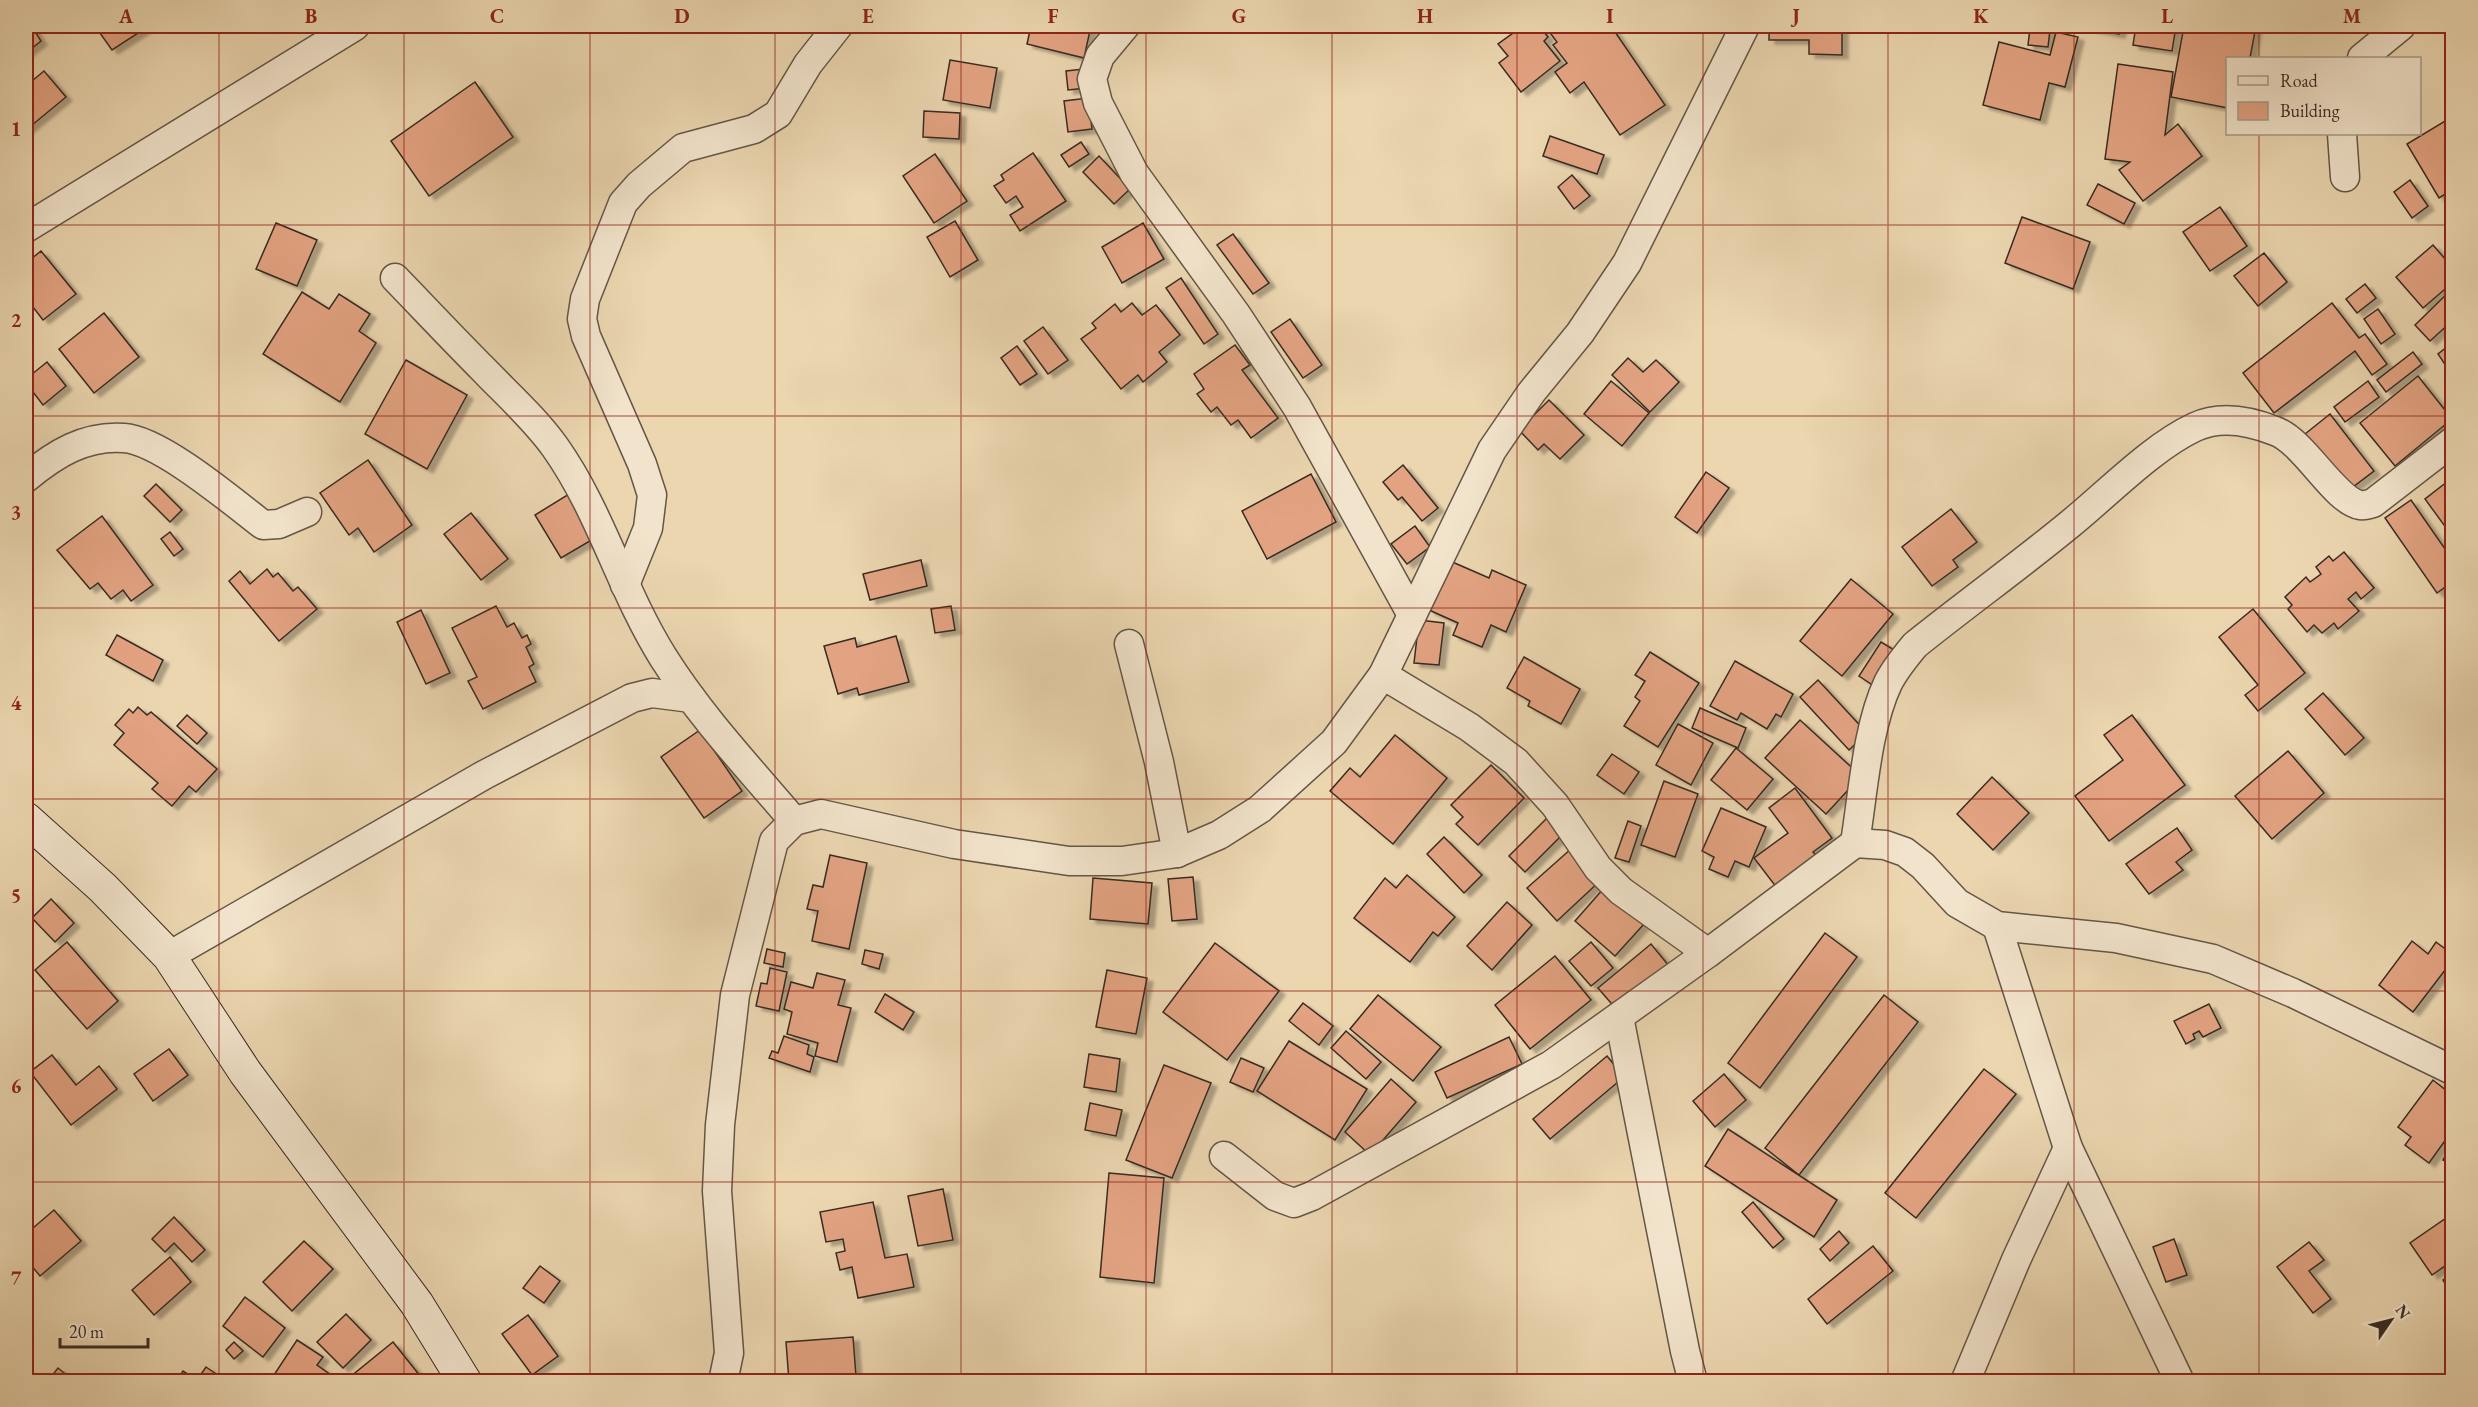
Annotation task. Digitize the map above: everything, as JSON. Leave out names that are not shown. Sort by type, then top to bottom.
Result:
[{"type":"street","points":[[26,228],[355,26]]},
{"type":"street","points":[[625,585],[648,528],[652,495],[642,464],[586,336],[582,319],[585,299],[623,203],[639,185],[683,148],[754,129],[778,114],[808,64],[838,26]]},
{"type":"street","points":[[1125,26],[1100,56],[1092,79],[1098,103],[1134,174],[1236,314],[1297,407],[1412,615]]},
{"type":"street","points":[[723,1382],[729,1353],[717,1191],[720,1125],[735,995],[774,841],[794,821],[821,814],[954,844],[1069,861],[1122,861],[1177,853],[1219,835],[1260,809],[1334,742],[1383,675],[1492,450],[1531,393],[1580,333],[1627,263],[1745,26]]},
{"type":"street","points":[[2363,57],[2401,26]]},
{"type":"street","points":[[2343,135],[2345,177]]},
{"type":"street","points":[[395,278],[527,413],[554,445],[576,478],[597,519],[625,585],[662,656],[692,698],[794,821]]},
{"type":"street","points":[[1855,843],[1874,726],[1887,684],[1898,665],[1915,645],[2068,526],[2159,450],[2196,426],[2220,420],[2241,420],[2278,431],[2312,461],[2343,496],[2359,505],[2373,503],[2452,442]]},
{"type":"street","points":[[26,478],[51,457],[88,441],[126,438],[164,452],[263,525],[279,524],[307,513]]},
{"type":"street","points":[[1129,644],[1159,762],[1177,853]]},
{"type":"street","points":[[1383,675],[1469,727],[1516,762],[1555,805],[1598,868],[1622,891],[1708,953]]},
{"type":"street","points":[[169,956],[484,775],[632,698],[652,693],[692,698]]},
{"type":"street","points":[[26,819],[103,888],[169,956],[245,1072],[417,1304],[465,1382]]},
{"type":"street","points":[[1224,1156],[1275,1196],[1294,1203],[1311,1196],[1551,1065],[1708,953],[1855,843],[1885,845],[1905,852],[1923,866],[1957,903],[1997,926],[2116,938],[2212,959],[2293,993],[2452,1070]]},
{"type":"street","points":[[1997,926],[2068,1148],[2180,1382]]},
{"type":"street","points":[[1619,1017],[1685,1351],[1694,1382]]},
{"type":"street","points":[[1965,1382],[2016,1260],[2068,1148]]},
{"type":"building","points":[[26,26],[37,28],[34,30],[41,41],[26,53]]},
{"type":"building","points":[[95,26],[149,26],[112,50]]},
{"type":"building","points":[[1031,26],[1091,26],[1084,58],[1027,44]]},
{"type":"building","points":[[1523,26],[1539,26],[1548,37],[1544,41],[1560,61],[1521,92],[1499,63],[1508,56],[1498,44]]},
{"type":"building","points":[[1545,26],[1611,26],[1665,105],[1620,135],[1584,82],[1570,93],[1555,72],[1567,63],[1553,45],[1557,42]]},
{"type":"building","points":[[1769,26],[1842,26],[1842,55],[1809,54],[1809,40],[1769,40]]},
{"type":"building","points":[[2081,26],[2121,26],[2119,34]]},
{"type":"building","points":[[2136,26],[2176,26],[2172,51],[2133,45]]},
{"type":"building","points":[[2184,26],[2256,26],[2250,57],[2226,57],[2226,108],[2171,97]]},
{"type":"building","points":[[2030,28],[2050,30],[2048,47],[2028,45]]},
{"type":"building","points":[[2056,32],[2078,37],[2065,87],[2049,83],[2040,120],[1983,105],[1999,42],[2050,55]]},
{"type":"building","points":[[950,60],[997,68],[990,108],[943,100]]},
{"type":"building","points":[[2118,64],[2173,72],[2165,135],[2178,124],[2202,156],[2143,201],[2119,170],[2130,162],[2105,159]]},
{"type":"building","points":[[1084,69],[1087,88],[1068,90],[1066,71]]},
{"type":"building","points":[[44,71],[66,97],[26,130],[26,86]]},
{"type":"building","points":[[475,82],[513,137],[429,196],[391,141]]},
{"type":"building","points":[[1088,98],[1092,129],[1068,132],[1064,101]]},
{"type":"building","points":[[924,111],[960,113],[959,139],[923,137]]},
{"type":"building","points":[[2450,118],[2452,122],[2452,190],[2439,198],[2407,144]]},
{"type":"building","points":[[1550,136],[1604,155],[1597,174],[1543,156]]},
{"type":"building","points":[[1081,142],[1089,154],[1069,167],[1061,155]]},
{"type":"building","points":[[1033,153],[1066,201],[1020,231],[1010,215],[1023,207],[1016,196],[1006,203],[994,186],[1004,180],[1001,175]]},
{"type":"building","points":[[935,154],[967,201],[934,223],[903,176]]},
{"type":"building","points":[[1099,156],[1130,189],[1114,204],[1083,172]]},
{"type":"building","points":[[1572,175],[1590,196],[1574,209],[1558,187]]},
{"type":"building","points":[[2410,180],[2428,206],[2412,218],[2394,192]]},
{"type":"building","points":[[2098,184],[2135,203],[2124,224],[2087,205]]},
{"type":"building","points":[[2220,207],[2247,246],[2210,271],[2183,232]]},
{"type":"building","points":[[2022,217],[2090,242],[2073,289],[2005,263]]},
{"type":"building","points":[[955,221],[978,260],[950,277],[927,237]]},
{"type":"building","points":[[276,223],[317,240],[297,286],[256,269]]},
{"type":"building","points":[[1143,223],[1164,259],[1122,283],[1102,247]]},
{"type":"building","points":[[1233,234],[1269,283],[1253,294],[1217,245]]},
{"type":"building","points":[[2433,245],[2452,267],[2452,283],[2423,308],[2396,277]]},
{"type":"building","points":[[41,251],[76,294],[43,320],[26,298],[26,263]]},
{"type":"building","points":[[2264,253],[2287,282],[2258,306],[2234,276]]},
{"type":"building","points":[[1181,278],[1218,334],[1204,344],[1166,288]]},
{"type":"building","points":[[2365,284],[2376,298],[2357,313],[2346,299]]},
{"type":"building","points":[[2452,289],[2452,321],[2430,341],[2415,325]]},
{"type":"building","points":[[302,292],[329,309],[339,294],[370,314],[359,331],[376,343],[340,402],[263,354]]},
{"type":"building","points":[[1132,303],[1142,315],[1156,305],[1180,335],[1159,352],[1167,362],[1143,382],[1138,375],[1121,389],[1081,339],[1096,328],[1092,323],[1115,304],[1121,312]]},
{"type":"building","points":[[2332,303],[2359,338],[2365,334],[2387,364],[2372,375],[2355,351],[2274,413],[2243,373]]},
{"type":"building","points":[[2378,309],[2395,334],[2381,344],[2364,319]]},
{"type":"building","points":[[104,313],[139,357],[94,393],[59,349]]},
{"type":"building","points":[[1290,319],[1322,365],[1303,378],[1271,332]]},
{"type":"building","points":[[1043,327],[1068,360],[1048,374],[1024,341]]},
{"type":"building","points":[[2452,343],[2452,375],[2438,354]]},
{"type":"building","points":[[1235,345],[1250,365],[1242,370],[1278,418],[1251,438],[1238,420],[1231,425],[1217,407],[1211,412],[1197,394],[1204,389],[1194,374]]},
{"type":"building","points":[[1017,346],[1037,374],[1020,385],[1001,358]]},
{"type":"building","points":[[2413,352],[2422,364],[2386,392],[2377,380]]},
{"type":"building","points":[[1628,358],[1643,372],[1656,360],[1679,382],[1650,412],[1612,375]]},
{"type":"building","points":[[406,360],[467,395],[427,469],[365,434]]},
{"type":"building","points":[[47,362],[66,386],[43,405],[26,383],[26,379]]},
{"type":"building","points":[[2418,376],[2452,419],[2395,466],[2360,423]]},
{"type":"building","points":[[1611,381],[1649,413],[1622,446],[1584,414]]},
{"type":"building","points":[[2368,381],[2379,397],[2345,422],[2334,407]]},
{"type":"building","points":[[1549,400],[1584,435],[1560,459],[1544,444],[1538,450],[1519,430]]},
{"type":"building","points":[[2330,414],[2374,471],[2349,490],[2305,434]]},
{"type":"building","points":[[368,460],[412,525],[374,552],[358,528],[349,535],[320,493]]},
{"type":"building","points":[[1403,465],[1438,508],[1422,521],[1402,497],[1398,500],[1383,482]]},
{"type":"building","points":[[1706,472],[1729,488],[1697,533],[1675,517]]},
{"type":"building","points":[[1311,474],[1336,522],[1267,559],[1242,511]]},
{"type":"building","points":[[2452,478],[2452,536],[2425,499]]},
{"type":"building","points":[[156,484],[182,510],[170,522],[144,496]]},
{"type":"building","points":[[569,494],[595,538],[561,558],[535,515]]},
{"type":"building","points":[[2411,500],[2452,559],[2452,582],[2437,593],[2385,518]]},
{"type":"building","points":[[1951,509],[1977,542],[1953,560],[1958,567],[1932,586],[1902,547]]},
{"type":"building","points":[[471,513],[508,559],[481,580],[444,534]]},
{"type":"building","points":[[102,516],[153,585],[131,601],[123,590],[111,599],[98,583],[90,589],[57,550]]},
{"type":"building","points":[[1415,526],[1430,547],[1407,564],[1391,544]]},
{"type":"building","points":[[170,532],[183,549],[174,556],[161,539]]},
{"type":"building","points":[[2344,552],[2374,588],[2361,599],[2356,592],[2348,599],[2359,611],[2338,629],[2334,623],[2322,633],[2314,625],[2307,632],[2288,609],[2292,605],[2285,597],[2306,577],[2310,582],[2321,574],[2316,567],[2329,556],[2333,561]]},
{"type":"building","points":[[921,560],[927,586],[870,600],[863,574]]},
{"type":"building","points":[[1450,561],[1489,578],[1492,570],[1526,585],[1506,632],[1491,625],[1482,647],[1453,635],[1458,623],[1429,610]]},
{"type":"building","points":[[267,569],[273,577],[278,573],[293,591],[298,587],[317,609],[279,641],[229,581],[240,571],[250,584]]},
{"type":"building","points":[[1851,579],[1893,614],[1842,676],[1800,641]]},
{"type":"building","points":[[2452,594],[2452,611],[2445,599]]},
{"type":"building","points":[[496,606],[507,627],[514,623],[522,638],[527,635],[531,644],[526,647],[534,664],[529,667],[536,682],[483,709],[468,681],[477,677],[452,628]]},
{"type":"building","points":[[951,606],[955,630],[935,633],[931,609]]},
{"type":"building","points":[[2253,609],[2305,673],[2258,711],[2245,695],[2258,685],[2219,637]]},
{"type":"building","points":[[421,610],[450,673],[426,684],[397,622]]},
{"type":"building","points":[[1419,620],[1444,623],[1439,665],[1414,663]]},
{"type":"building","points":[[117,635],[163,660],[153,681],[106,655]]},
{"type":"building","points":[[896,636],[909,682],[859,695],[857,688],[838,694],[824,646],[855,638],[857,647]]},
{"type":"building","points":[[1881,642],[1896,651],[1874,686],[1859,676]]},
{"type":"building","points":[[1650,652],[1699,683],[1658,747],[1624,726],[1640,701],[1635,697],[1645,681],[1635,675]]},
{"type":"building","points":[[1524,657],[1580,689],[1561,724],[1528,706],[1530,701],[1507,688]]},
{"type":"building","points":[[1735,661],[1793,694],[1781,717],[1776,714],[1767,729],[1741,713],[1737,720],[1710,706]]},
{"type":"building","points":[[1818,680],[1867,733],[1849,750],[1800,697]]},
{"type":"building","points":[[2323,693],[2364,738],[2345,755],[2305,709]]},
{"type":"building","points":[[138,707],[147,715],[151,712],[217,769],[196,792],[189,786],[172,806],[152,789],[158,783],[114,745],[124,733],[115,725],[129,709],[133,713]]},
{"type":"building","points":[[1700,708],[1746,728],[1738,748],[1692,728]]},
{"type":"building","points":[[187,715],[207,733],[197,744],[177,726]]},
{"type":"building","points":[[2132,715],[2185,785],[2109,841],[2075,796],[2123,760],[2104,735]]},
{"type":"building","points":[[1800,720],[1861,776],[1826,814],[1765,758]]},
{"type":"building","points":[[1678,724],[1713,743],[1691,785],[1656,765]]},
{"type":"building","points":[[700,730],[742,791],[704,818],[661,757]]},
{"type":"building","points":[[1395,735],[1447,778],[1393,844],[1330,791],[1350,768],[1360,777]]},
{"type":"building","points":[[1736,748],[1773,779],[1747,810],[1711,780]]},
{"type":"building","points":[[2288,751],[2324,793],[2272,839],[2235,796]]},
{"type":"building","points":[[1612,754],[1639,772],[1624,794],[1597,775]]},
{"type":"building","points":[[1491,765],[1524,798],[1478,845],[1456,824],[1463,817],[1451,805]]},
{"type":"building","points":[[1992,777],[2029,813],[1993,850],[1957,814]]},
{"type":"building","points":[[1664,781],[1698,794],[1675,857],[1641,845]]},
{"type":"building","points":[[1795,788],[1832,838],[1813,852],[1818,857],[1777,888],[1754,858],[1788,833],[1769,808]]},
{"type":"building","points":[[1721,808],[1766,827],[1749,867],[1735,861],[1728,877],[1709,869],[1714,857],[1702,851]]},
{"type":"building","points":[[1548,817],[1564,833],[1525,872],[1509,856]]},
{"type":"building","points":[[1628,821],[1641,826],[1629,862],[1615,858]]},
{"type":"building","points":[[2177,828],[2192,850],[2176,862],[2183,870],[2149,894],[2126,864]]},
{"type":"building","points":[[1444,837],[1482,875],[1464,893],[1427,854]]},
{"type":"building","points":[[1572,848],[1601,880],[1557,921],[1527,888]]},
{"type":"building","points":[[830,855],[867,863],[849,949],[812,941],[818,911],[807,909],[813,885],[823,887]]},
{"type":"building","points":[[1407,875],[1455,917],[1438,936],[1433,932],[1410,962],[1354,918],[1385,878],[1396,888]]},
{"type":"building","points":[[1193,877],[1197,919],[1172,921],[1168,879]]},
{"type":"building","points":[[1093,878],[1152,883],[1148,924],[1090,919]]},
{"type":"building","points":[[1604,888],[1644,924],[1615,956],[1575,921]]},
{"type":"building","points":[[51,899],[74,923],[55,942],[32,918]]},
{"type":"building","points":[[1507,902],[1532,925],[1492,970],[1467,946]]},
{"type":"building","points":[[1825,933],[1857,957],[1760,1088],[1728,1063]]},
{"type":"building","points":[[2412,941],[2428,954],[2436,942],[2452,954],[2452,961],[2413,1012],[2379,985]]},
{"type":"building","points":[[67,942],[118,1001],[87,1029],[35,970]]},
{"type":"building","points":[[1591,942],[1613,968],[1591,986],[1569,961]]},
{"type":"building","points":[[1215,943],[1279,991],[1227,1060],[1163,1012]]},
{"type":"building","points":[[1651,944],[1669,966],[1617,1010],[1598,988]]},
{"type":"building","points":[[767,949],[785,953],[783,967],[764,963]]},
{"type":"building","points":[[865,950],[883,954],[879,969],[862,964]]},
{"type":"building","points":[[1555,956],[1591,1000],[1530,1049],[1495,1005]]},
{"type":"building","points":[[770,968],[787,972],[779,1011],[756,1006],[761,983],[767,984]]},
{"type":"building","points":[[1107,970],[1147,978],[1136,1034],[1096,1027]]},
{"type":"building","points":[[817,973],[845,980],[838,1005],[851,1008],[837,1062],[815,1056],[818,1043],[787,1034],[792,1012],[784,1009],[791,982],[813,988]]},
{"type":"building","points":[[885,994],[914,1012],[903,1030],[875,1012]]},
{"type":"building","points":[[1378,995],[1441,1047],[1413,1081],[1350,1029]]},
{"type":"building","points":[[1884,995],[1918,1022],[1799,1175],[1765,1148]]},
{"type":"building","points":[[1303,1003],[1333,1026],[1319,1045],[1289,1021]]},
{"type":"building","points":[[2209,1004],[2221,1028],[2203,1037],[2199,1031],[2193,1034],[2195,1039],[2186,1044],[2174,1021]]},
{"type":"building","points":[[1346,1031],[1381,1062],[1366,1079],[1331,1048]]},
{"type":"building","points":[[784,1036],[809,1045],[807,1054],[814,1057],[810,1072],[769,1058],[772,1051],[778,1053]]},
{"type":"building","points":[[1509,1037],[1522,1064],[1447,1098],[1435,1072]]},
{"type":"building","points":[[1289,1041],[1367,1089],[1335,1140],[1257,1091]]},
{"type":"building","points":[[169,1049],[188,1075],[153,1101],[134,1074]]},
{"type":"building","points":[[1089,1054],[1120,1059],[1116,1092],[1084,1087]]},
{"type":"building","points":[[52,1055],[76,1085],[99,1066],[117,1089],[71,1125],[30,1072]]},
{"type":"building","points":[[1607,1056],[1624,1077],[1550,1139],[1533,1119]]},
{"type":"building","points":[[1241,1058],[1264,1068],[1253,1092],[1230,1082]]},
{"type":"building","points":[[1164,1065],[1211,1083],[1172,1178],[1126,1160]]},
{"type":"building","points":[[1984,1069],[2016,1094],[1916,1218],[1885,1193]]},
{"type":"building","points":[[1724,1074],[1746,1100],[1715,1127],[1693,1101]]},
{"type":"building","points":[[1391,1079],[1416,1102],[1370,1155],[1345,1132]]},
{"type":"building","points":[[2433,1080],[2452,1095],[2452,1131],[2429,1163],[2405,1145],[2411,1137],[2398,1127]]},
{"type":"building","points":[[1090,1103],[1122,1110],[1116,1136],[1085,1130]]},
{"type":"building","points":[[1728,1129],[1837,1200],[1814,1237],[1705,1166]]},
{"type":"building","points":[[2452,1143],[2452,1165],[2443,1160]]},
{"type":"building","points":[[1109,1173],[1164,1178],[1154,1283],[1100,1277]]},
{"type":"building","points":[[943,1189],[953,1240],[918,1246],[908,1196]]},
{"type":"building","points":[[873,1202],[885,1258],[907,1254],[914,1287],[858,1298],[852,1267],[840,1270],[836,1253],[845,1251],[843,1239],[826,1242],[820,1212]]},
{"type":"building","points":[[1753,1202],[1784,1239],[1773,1248],[1742,1212]]},
{"type":"building","points":[[54,1210],[81,1241],[40,1276],[26,1259],[26,1234]]},
{"type":"building","points":[[2452,1214],[2452,1261],[2432,1275],[2410,1243]]},
{"type":"building","points":[[174,1217],[205,1250],[192,1262],[174,1243],[165,1252],[152,1239]]},
{"type":"building","points":[[1839,1231],[1849,1243],[1830,1261],[1820,1249]]},
{"type":"building","points":[[2174,1239],[2187,1275],[2166,1282],[2153,1247]]},
{"type":"building","points":[[304,1241],[333,1269],[292,1311],[263,1282]]},
{"type":"building","points":[[2309,1242],[2324,1260],[2309,1271],[2331,1299],[2313,1313],[2277,1267]]},
{"type":"building","points":[[1873,1246],[1893,1271],[1827,1324],[1808,1299]]},
{"type":"building","points":[[170,1257],[191,1282],[154,1315],[132,1290]]},
{"type":"building","points":[[540,1266],[560,1281],[544,1303],[523,1288]]},
{"type":"building","points":[[2452,1274],[2452,1297],[2443,1280]]},
{"type":"building","points":[[245,1297],[285,1328],[263,1357],[223,1326]]},
{"type":"building","points":[[346,1314],[371,1340],[343,1368],[317,1342]]},
{"type":"building","points":[[528,1315],[558,1356],[532,1375],[502,1334]]},
{"type":"building","points":[[853,1337],[856,1376],[789,1381],[786,1342]]},
{"type":"building","points":[[297,1340],[323,1357],[317,1365],[341,1382],[270,1381]]},
{"type":"building","points":[[234,1342],[243,1351],[234,1359],[226,1350]]},
{"type":"building","points":[[393,1342],[425,1382],[353,1382],[350,1377]]},
{"type":"building","points":[[206,1367],[228,1382],[176,1382],[183,1371],[197,1380]]},
{"type":"building","points":[[58,1368],[75,1382],[47,1382]]}]
